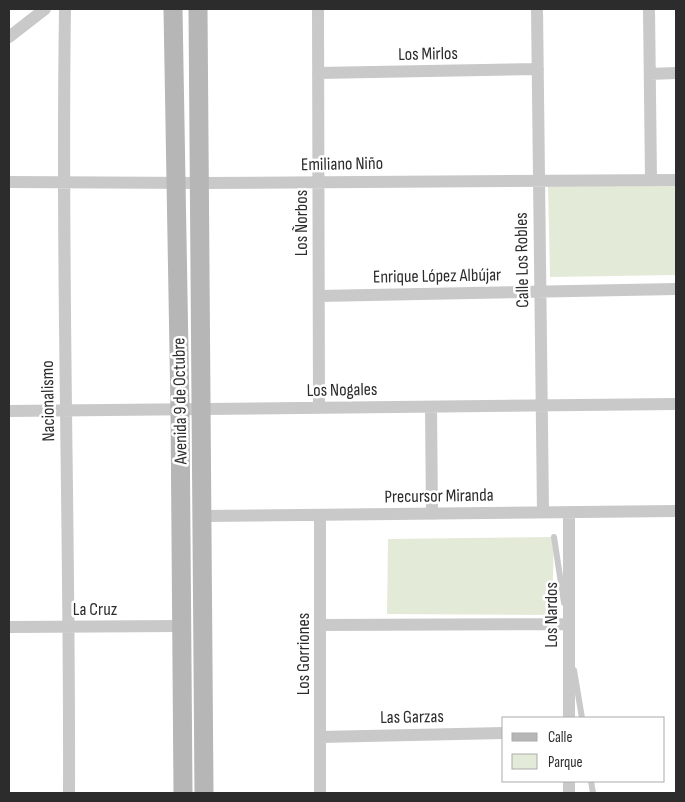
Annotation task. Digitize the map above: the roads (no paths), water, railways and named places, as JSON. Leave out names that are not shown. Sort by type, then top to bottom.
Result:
[{"type":"street","points":[[9,37],[45,9]]},
{"type":"street","name":"Nacionalismo","points":[[65,9],[63,182],[65,410],[70,627],[69,793]]},
{"type":"street","name":"Avenida 9 de Octubre","points":[[173,9],[180,409],[183,793]]},
{"type":"street","name":"Avenida 9 de Octubre","points":[[198,9],[204,793]]},
{"type":"street","name":"Los Ñorbos","points":[[318,9],[319,408]]},
{"type":"street","name":"Calle Los Robles","points":[[537,9],[543,511]]},
{"type":"street","points":[[649,9],[651,180]]},
{"type":"street","name":"Los Mirlos","points":[[318,73],[538,69]]},
{"type":"street","points":[[650,74],[676,73]]},
{"type":"street","name":"Emiliano Niño","points":[[9,182],[200,184],[676,180]]},
{"type":"street","name":"Enrique López Albújar","points":[[319,296],[676,289]]},
{"type":"street","name":"Los Nogales","points":[[9,411],[676,404]]},
{"type":"street","points":[[430,407],[432,514]]},
{"type":"street","name":"Precursor Miranda","points":[[202,516],[676,511]]},
{"type":"street","name":"Los Nardos","points":[[569,717],[570,512]]},
{"type":"street","name":"Los Gorriones","points":[[320,515],[320,793]]},
{"type":"street","points":[[320,625],[569,624]]},
{"type":"street","name":"La Cruz","points":[[9,627],[181,626]]},
{"type":"street","name":"Las Garzas","points":[[320,737],[502,733]]},
{"type":"lane","points":[[554,537],[582,717]]}]
